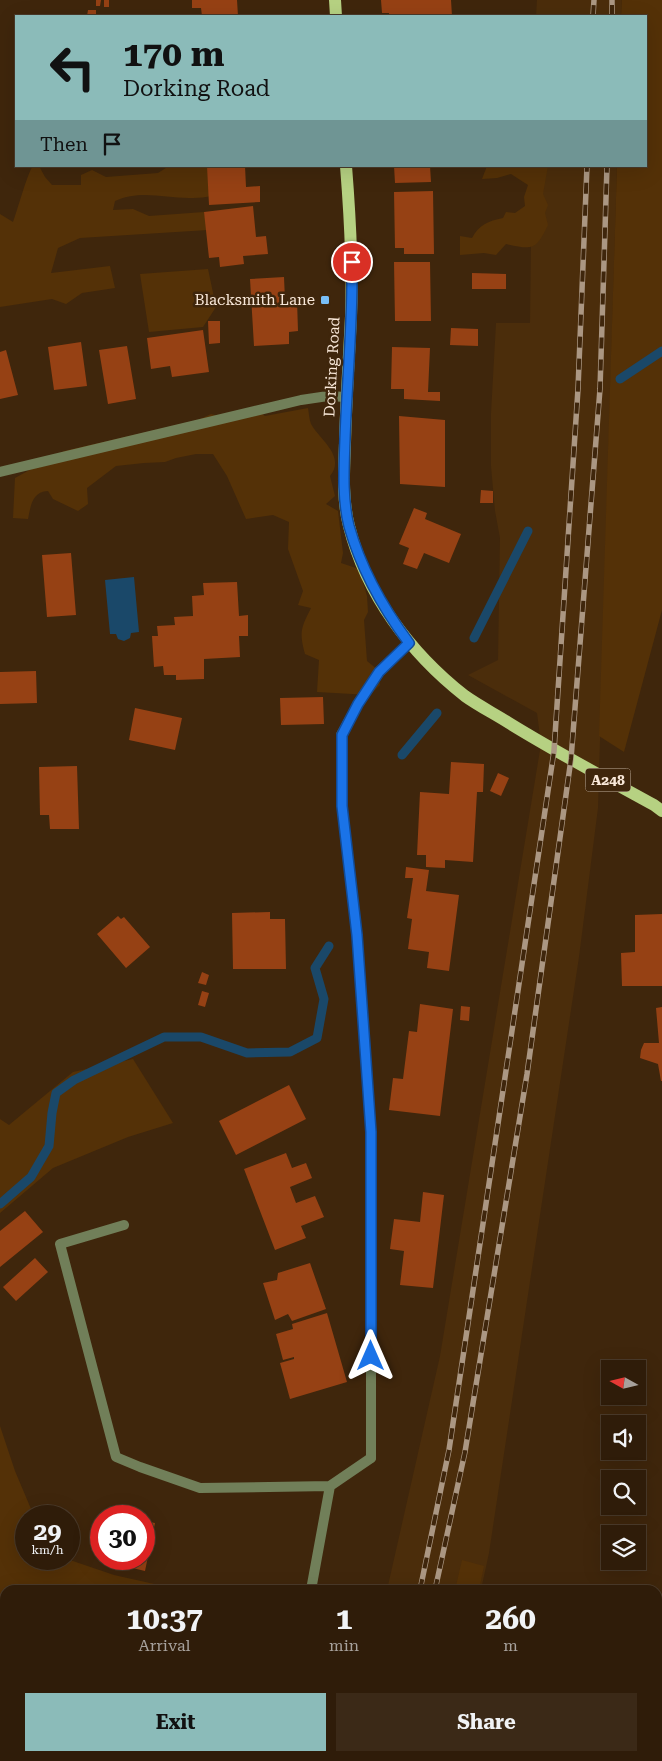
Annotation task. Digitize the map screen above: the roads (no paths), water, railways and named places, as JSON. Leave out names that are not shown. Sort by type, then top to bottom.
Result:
[{"type":"main road","points":[[335,0],[336,15]]},
{"type":"main road","name":"Dorking Road","points":[[346,167],[352,275],[346,397],[345,496],[349,525],[360,557],[374,588],[389,616],[409,643],[466,697],[554,751],[662,811]]},
{"type":"street","points":[[0,472],[301,400],[328,396],[346,397]]},
{"type":"street","points":[[124,1225],[60,1244],[116,1456],[140,1467],[200,1488],[330,1486],[371,1458],[371,1132],[357,935],[342,806],[342,735],[358,704],[379,672],[409,643]]},
{"type":"street","points":[[312,1585],[330,1486]]},
{"type":"water","points":[[134,577],[139,632],[131,633],[130,638],[124,641],[118,639],[116,634],[110,634],[105,580]]},
{"type":"waterway","points":[[620,379],[662,351]]},
{"type":"waterway","points":[[474,638],[528,531]]},
{"type":"waterway","points":[[402,755],[437,713]]},
{"type":"waterway","points":[[0,1204],[31,1177],[49,1146],[56,1093],[74,1080],[164,1037],[201,1037],[247,1053],[290,1052],[317,1038],[324,999],[315,968],[329,946]]},
{"type":"railway","points":[[593,15],[594,0]]},
{"type":"railway","points":[[612,0],[612,15]]},
{"type":"railway","points":[[421,1585],[449,1450],[554,751],[578,389],[587,167]]},
{"type":"railway","points":[[436,1585],[465,1452],[527,1074],[571,759],[600,389],[607,167]]},
{"type":"place","name":"Blacksmith Lane","points":[[325,300]]}]
